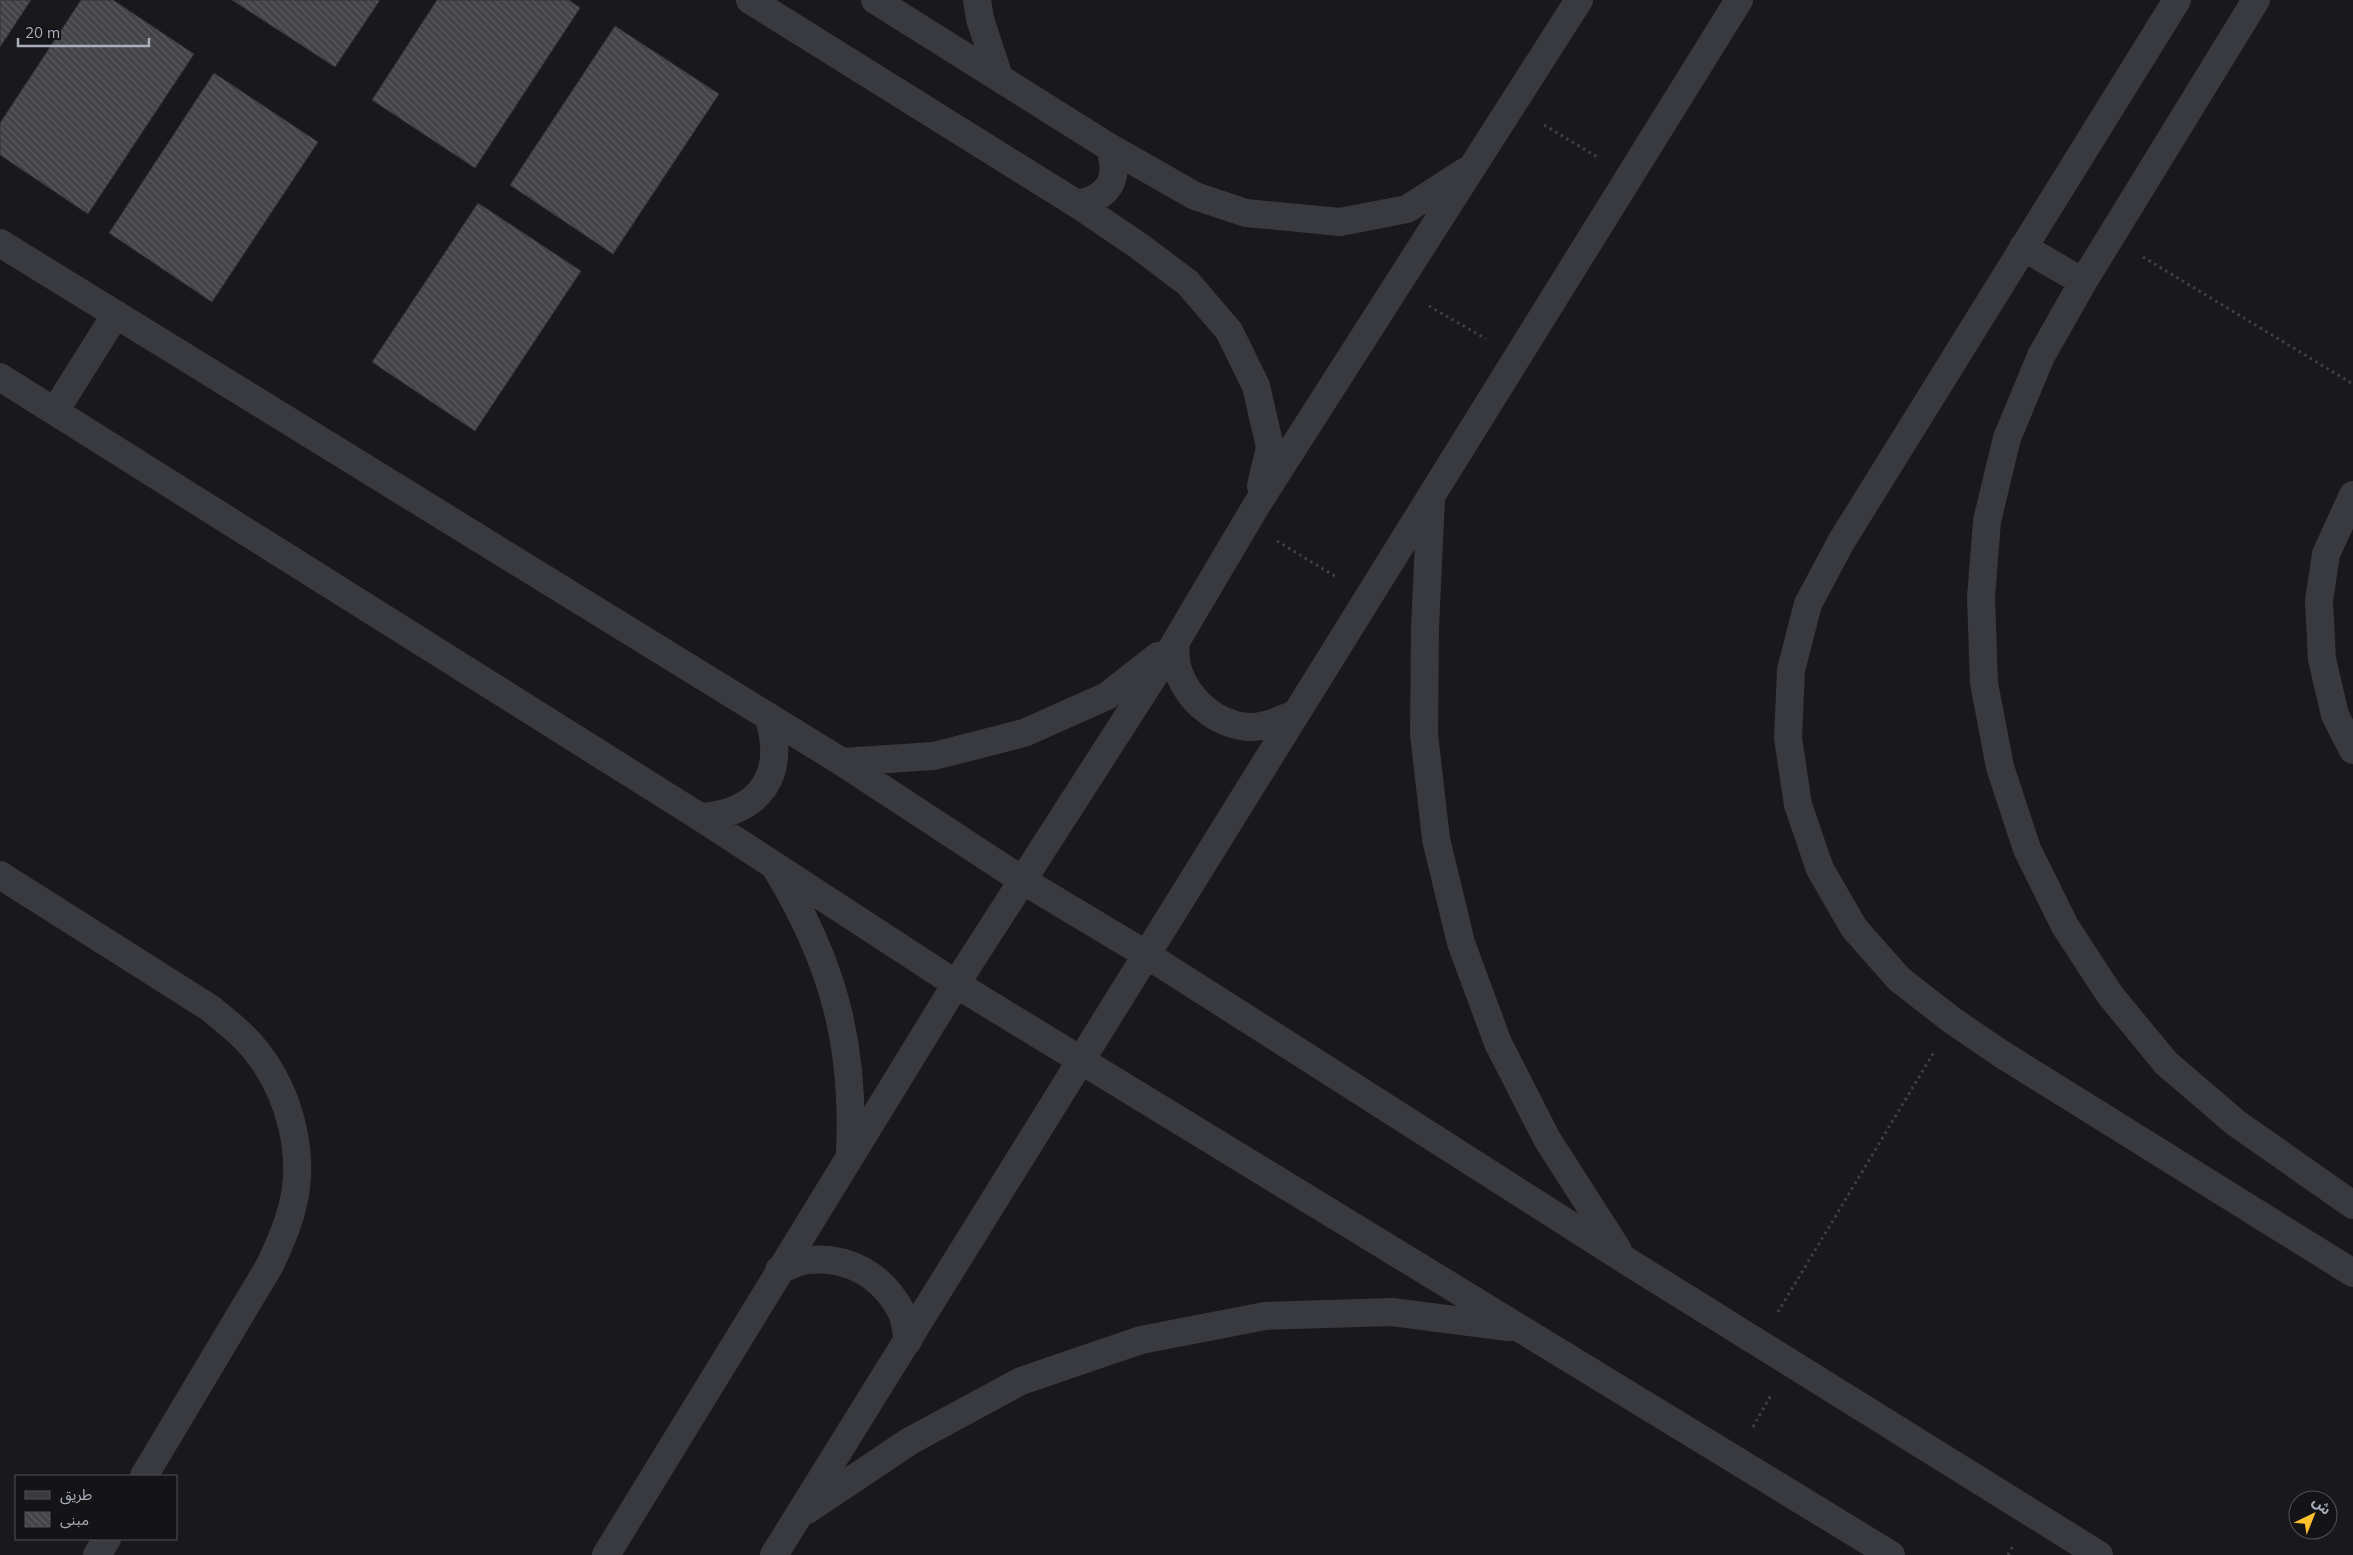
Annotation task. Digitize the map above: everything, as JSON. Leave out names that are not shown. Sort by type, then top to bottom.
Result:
[{"type":"street","points":[[750,0],[1077,204],[1139,246],[1188,283],[1228,331],[1256,386],[1270,447],[1251,515]]},
{"type":"street","points":[[875,0],[1109,147],[1195,196],[1246,213],[1340,222],[1406,209],[1471,168]]},
{"type":"street","points":[[977,0],[980,19],[999,77]]},
{"type":"street","points":[[606,1555],[956,984],[1175,643],[1251,515],[1579,0]]},
{"type":"street","points":[[774,1555],[1739,0]]},
{"type":"street","points":[[2177,0],[1841,542],[1808,604],[1791,670],[1788,738],[1798,805],[1820,869],[1854,928],[1899,979],[1953,1021],[2000,1053],[2353,1273]]},
{"type":"street","points":[[2256,0],[2083,282],[2041,356],[2007,438],[1987,521],[1981,597],[1984,683],[2000,767],[2027,849],[2065,926],[2110,996],[2166,1064],[2236,1123],[2353,1205]]},
{"type":"street","points":[[1077,204],[1090,202],[1101,195],[1110,185],[1114,166],[1109,147]]},
{"type":"street","points":[[0,243],[842,762],[1022,880],[1147,955],[1622,1258],[2099,1555]]},
{"type":"street","points":[[2023,247],[2083,282]]},
{"type":"street","points":[[55,411],[116,314]]},
{"type":"street","points":[[0,377],[700,817],[956,984],[1891,1555]]},
{"type":"street","points":[[2353,495],[2326,554],[2319,601],[2322,659],[2335,715],[2353,750]]},
{"type":"street","points":[[1431,496],[1425,628],[1424,734],[1436,840],[1461,943],[1498,1044],[1547,1139],[1622,1258]]},
{"type":"street","points":[[1175,643],[1177,668],[1186,690],[1203,709],[1224,721],[1248,727],[1273,724],[1295,714]]},
{"type":"street","points":[[842,762],[934,756],[1024,733],[1108,696],[1175,643]]},
{"type":"street","points":[[700,817],[721,816],[741,808],[758,795],[769,777],[775,758],[774,736],[768,716]]},
{"type":"street","points":[[773,864],[796,902],[816,941],[831,982],[842,1024],[849,1068],[852,1111],[850,1155]]},
{"type":"street","points":[[0,874],[210,1008],[236,1028],[258,1052],[276,1080],[288,1111],[295,1142],[297,1174],[293,1206],[284,1236],[270,1265],[145,1475]]},
{"type":"street","points":[[779,1270],[806,1260],[835,1259],[863,1269],[886,1288],[902,1312],[908,1341]]},
{"type":"street","points":[[799,1515],[910,1442],[1022,1381],[1141,1340],[1265,1316],[1392,1312],[1518,1328]]},
{"type":"street","points":[[97,1555],[105,1540]]},
{"type":"path","points":[[1511,106],[1630,176]]},
{"type":"path","points":[[2110,237],[2353,384]]},
{"type":"path","points":[[1396,287],[1518,357]]},
{"type":"path","points":[[1251,515],[1369,597]]},
{"type":"path","points":[[1760,1343],[1953,1021]]},
{"type":"path","points":[[1734,1459],[1790,1362]]},
{"type":"building","points":[[0,0],[31,0],[0,47]]},
{"type":"building","points":[[81,0],[113,0],[194,54],[88,214],[0,155],[0,123]]},
{"type":"building","points":[[232,0],[380,0],[335,67]]},
{"type":"building","points":[[437,0],[569,0],[580,8],[475,168],[372,100]]},
{"type":"building","points":[[615,26],[719,94],[613,254],[510,185]]},
{"type":"building","points":[[214,73],[318,142],[212,302],[109,233]]},
{"type":"building","points":[[478,203],[581,271],[475,431],[372,362]]}]
